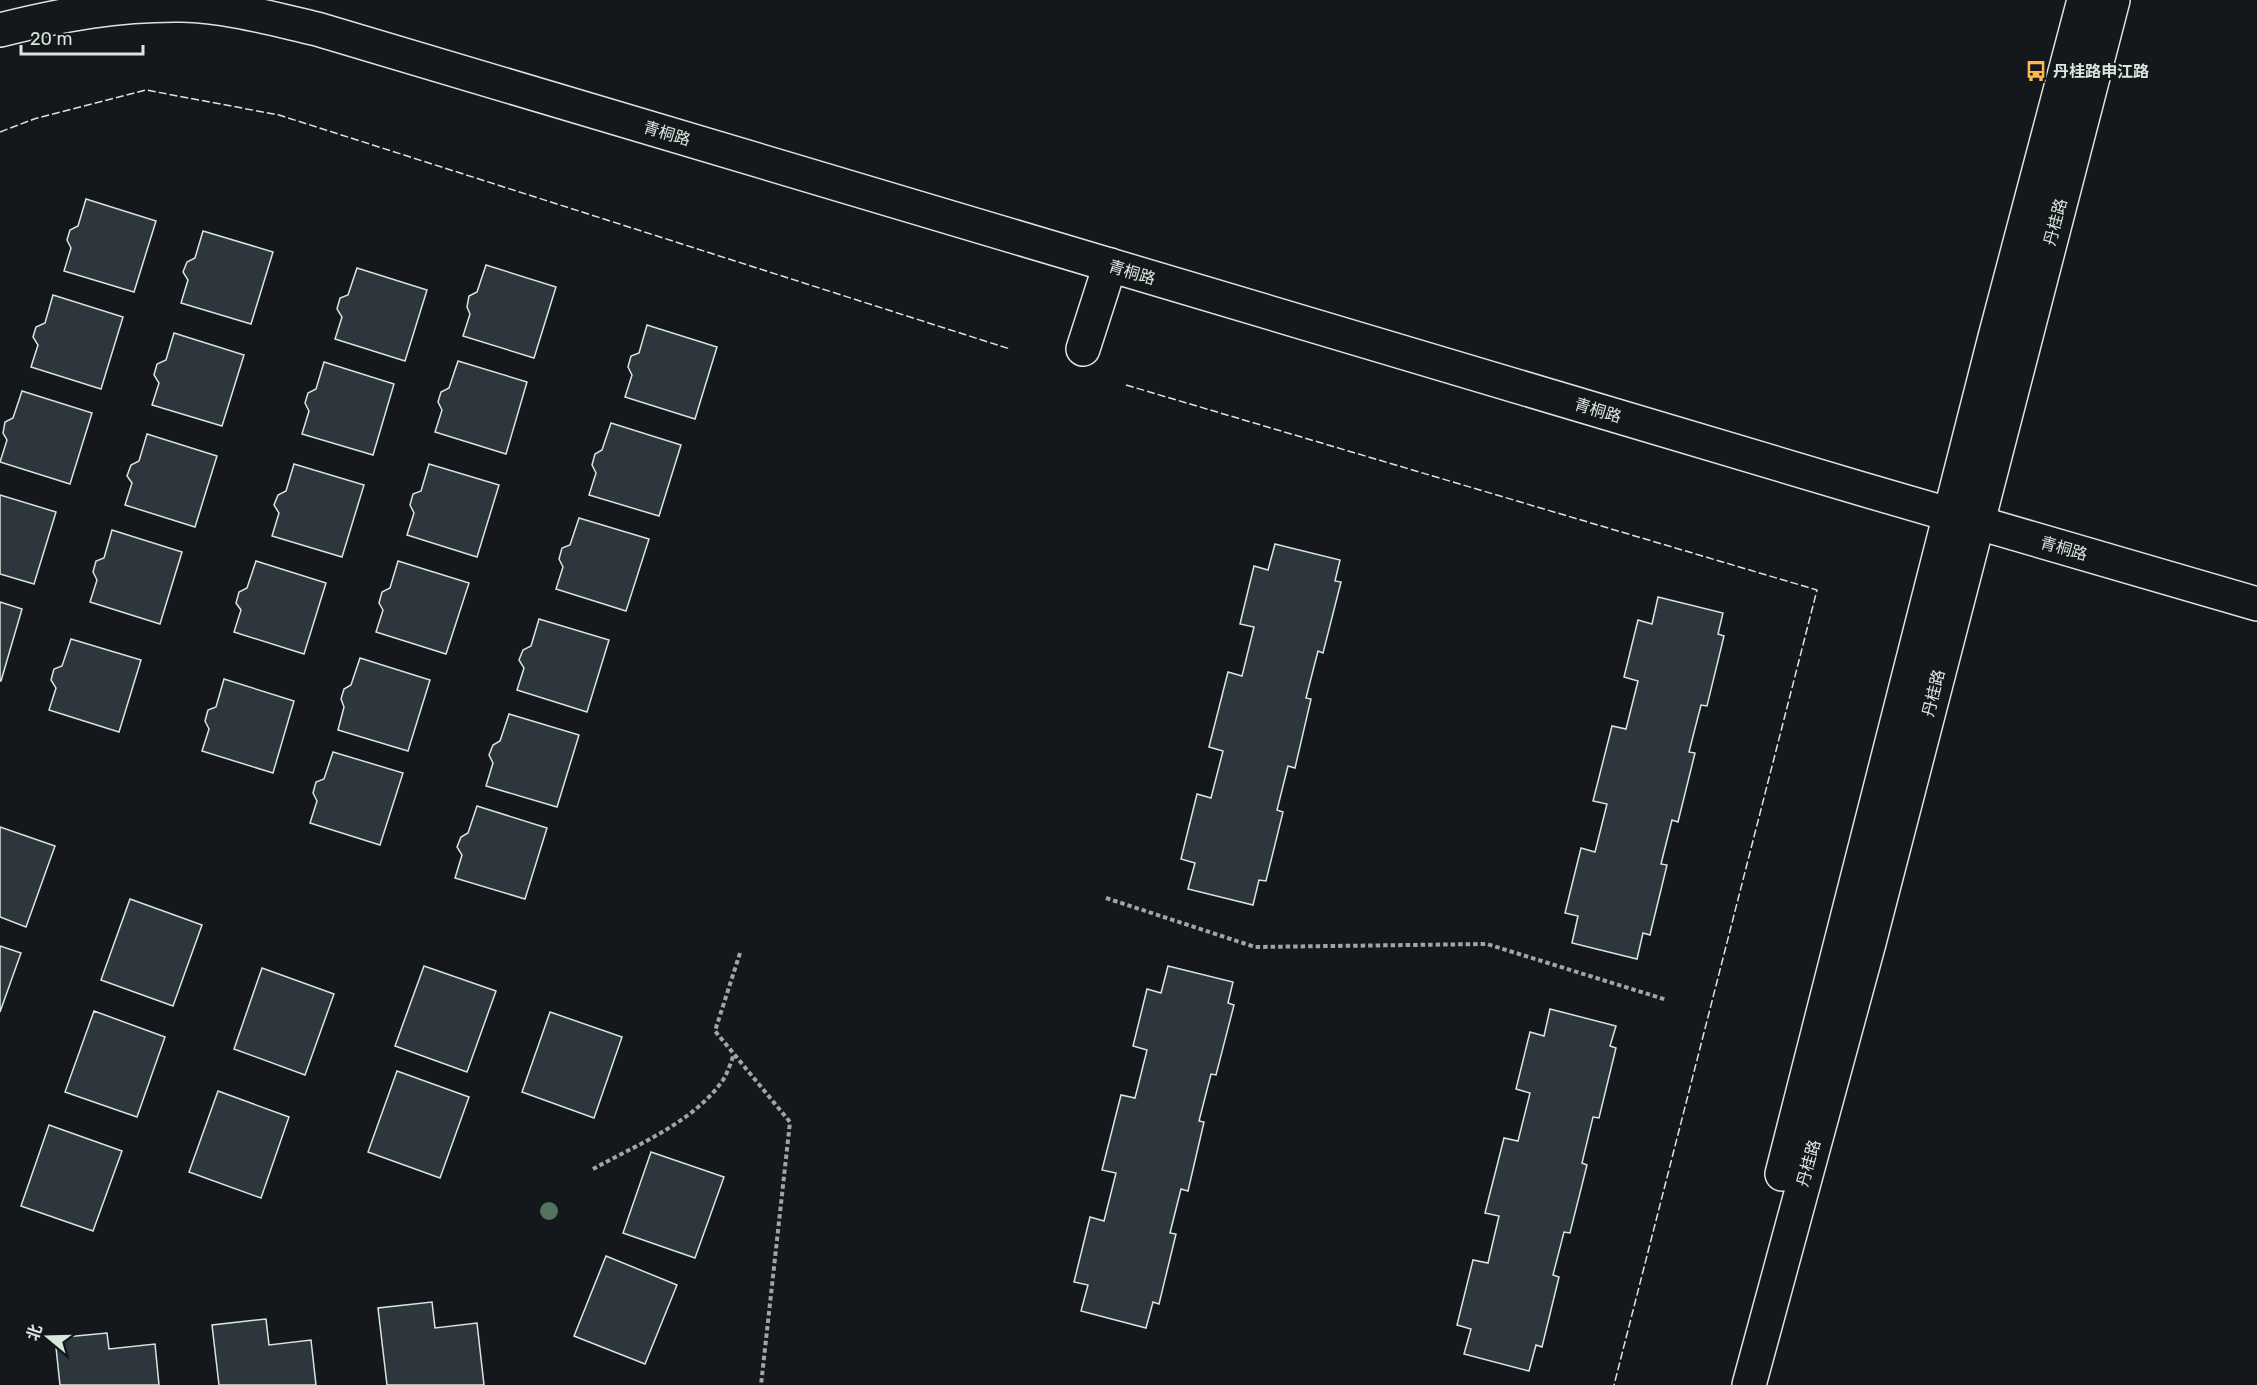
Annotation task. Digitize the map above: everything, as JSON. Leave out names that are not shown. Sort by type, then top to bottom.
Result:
[{"type":"street","name":"丹桂路","points":[[1741,1375],[1869,943],[1964,519],[2027,213],[2084,0]]},
{"type":"street","name":"丹桂路","points":[[1964,519],[2113,0]]},
{"type":"street","name":"青桐路","points":[[0,30],[49,17],[114,7],[183,5],[244,12],[318,29],[1964,519],[2257,604]]},
{"type":"street","points":[[1083,349],[1110,265]]},
{"type":"path","points":[[1106,898],[1255,947],[1487,944],[1667,1000]]},
{"type":"path","points":[[740,953],[715,1031],[790,1122],[761,1385]]},
{"type":"path","points":[[593,1169],[685,1117],[706,1100],[724,1078],[734,1054]]},
{"type":"building","points":[[86,199],[156,221],[134,292],[64,271],[71,248],[67,240],[70,230],[78,226]]},
{"type":"building","points":[[203,231],[273,252],[251,324],[181,303],[188,280],[183,272],[187,262],[195,258]]},
{"type":"building","points":[[486,265],[556,287],[534,358],[463,336],[470,314],[467,307],[469,296],[477,292]]},
{"type":"building","points":[[357,268],[427,290],[405,361],[335,339],[342,317],[337,309],[340,298],[348,295]]},
{"type":"building","points":[[53,295],[123,317],[101,389],[31,367],[38,345],[33,337],[36,327],[45,323]]},
{"type":"building","points":[[647,325],[717,347],[695,419],[625,397],[632,375],[628,367],[631,356],[639,353]]},
{"type":"building","points":[[174,333],[244,355],[222,426],[152,405],[159,383],[154,375],[157,364],[166,360]]},
{"type":"building","points":[[458,361],[527,382],[506,454],[435,432],[442,410],[438,402],[441,392],[449,388]]},
{"type":"building","points":[[324,362],[394,384],[373,455],[302,434],[309,411],[305,403],[308,393],[316,389]]},
{"type":"building","points":[[22,391],[92,413],[70,484],[0,462],[7,440],[3,433],[5,422],[13,418]]},
{"type":"building","points":[[611,423],[681,445],[659,516],[589,495],[596,473],[592,465],[595,454],[602,450]]},
{"type":"building","points":[[147,434],[217,456],[195,527],[125,505],[132,483],[127,476],[131,465],[139,461]]},
{"type":"building","points":[[294,464],[364,485],[342,557],[272,536],[279,513],[274,505],[278,495],[286,491]]},
{"type":"building","points":[[429,464],[499,485],[477,557],[407,535],[414,513],[410,505],[413,494],[421,491]]},
{"type":"building","points":[[0,495],[56,512],[34,584],[0,574]]},
{"type":"building","points":[[579,518],[649,539],[626,611],[556,589],[563,567],[559,559],[562,548],[570,545]]},
{"type":"building","points":[[112,530],[182,552],[160,624],[90,602],[97,580],[93,572],[96,561],[104,558]]},
{"type":"building","points":[[1275,544],[1340,560],[1335,581],[1341,582],[1323,653],[1318,651],[1306,698],[1311,699],[1295,768],[1288,766],[1277,810],[1283,812],[1266,881],[1259,880],[1253,905],[1188,889],[1195,863],[1181,859],[1197,794],[1211,798],[1223,751],[1209,747],[1228,672],[1242,676],[1254,627],[1240,624],[1254,566],[1268,570]]},
{"type":"building","points":[[256,561],[326,583],[304,654],[234,632],[241,610],[236,603],[239,592],[247,588]]},
{"type":"building","points":[[398,561],[469,583],[446,654],[376,632],[383,610],[379,603],[382,592],[390,588]]},
{"type":"building","points":[[1658,597],[1723,613],[1718,634],[1724,636],[1707,706],[1701,705],[1689,752],[1695,753],[1678,822],[1672,820],[1661,864],[1667,865],[1650,935],[1643,933],[1637,959],[1572,943],[1578,916],[1565,913],[1581,848],[1595,852],[1607,804],[1593,801],[1612,726],[1626,729],[1638,681],[1624,677],[1638,620],[1652,624]]},
{"type":"building","points":[[0,602],[22,609],[1,681],[0,681]]},
{"type":"building","points":[[539,619],[609,640],[587,712],[517,690],[524,668],[519,660],[523,650],[531,646]]},
{"type":"building","points":[[71,639],[141,660],[119,732],[49,710],[56,688],[51,680],[54,669],[62,666]]},
{"type":"building","points":[[360,658],[430,680],[408,751],[338,730],[344,707],[341,699],[344,689],[351,685]]},
{"type":"building","points":[[224,679],[294,701],[273,773],[202,751],[209,729],[205,721],[208,710],[216,707]]},
{"type":"building","points":[[509,714],[579,735],[557,807],[486,786],[493,763],[489,755],[493,745],[500,741]]},
{"type":"building","points":[[333,752],[403,773],[380,845],[310,823],[317,801],[313,793],[316,782],[324,779]]},
{"type":"building","points":[[477,806],[547,828],[525,899],[455,878],[462,855],[457,847],[461,837],[468,833]]},
{"type":"building","points":[[0,827],[55,846],[26,927],[0,917]]},
{"type":"building","points":[[130,899],[202,925],[173,1006],[101,980]]},
{"type":"building","points":[[0,946],[21,953],[0,1012]]},
{"type":"building","points":[[424,966],[496,991],[467,1072],[395,1046]]},
{"type":"building","points":[[1168,966],[1233,982],[1228,1003],[1234,1005],[1216,1075],[1211,1074],[1199,1121],[1204,1122],[1188,1191],[1181,1189],[1170,1233],[1176,1234],[1159,1304],[1153,1302],[1146,1328],[1081,1311],[1088,1285],[1074,1282],[1090,1217],[1104,1221],[1116,1173],[1102,1170],[1121,1095],[1135,1098],[1147,1050],[1133,1046],[1147,989],[1161,993]]},
{"type":"building","points":[[262,968],[334,994],[305,1075],[234,1049]]},
{"type":"building","points":[[1550,1009],[1616,1026],[1610,1046],[1616,1048],[1599,1118],[1593,1117],[1582,1163],[1587,1165],[1570,1233],[1564,1232],[1553,1275],[1559,1277],[1542,1347],[1536,1345],[1529,1371],[1464,1354],[1471,1329],[1457,1325],[1473,1260],[1488,1263],[1499,1216],[1485,1213],[1504,1138],[1518,1141],[1530,1093],[1516,1089],[1530,1032],[1544,1036]]},
{"type":"building","points":[[94,1011],[165,1037],[137,1117],[65,1092]]},
{"type":"building","points":[[550,1012],[622,1037],[594,1118],[522,1092]]},
{"type":"building","points":[[397,1071],[469,1097],[440,1178],[368,1152]]},
{"type":"building","points":[[218,1091],[289,1117],[261,1198],[189,1172]]},
{"type":"building","points":[[49,1125],[122,1151],[93,1231],[21,1206]]},
{"type":"building","points":[[651,1152],[724,1177],[695,1258],[623,1233]]},
{"type":"building","points":[[606,1256],[677,1285],[645,1364],[574,1336]]},
{"type":"building","points":[[432,1302],[435,1328],[477,1323],[484,1385],[387,1385],[378,1308]]},
{"type":"building","points":[[266,1319],[269,1345],[311,1340],[316,1385],[219,1385],[212,1325]]},
{"type":"building","points":[[107,1333],[109,1349],[155,1344],[159,1385],[60,1385],[55,1338]]},
{"type":"fence","points":[[0,132],[34,119],[146,90],[279,115],[1010,349]]},
{"type":"fence","points":[[1126,385],[1817,590],[1614,1385]]},
{"type":"place","name":"丹桂路申江路","points":[[2036,71]]}]
